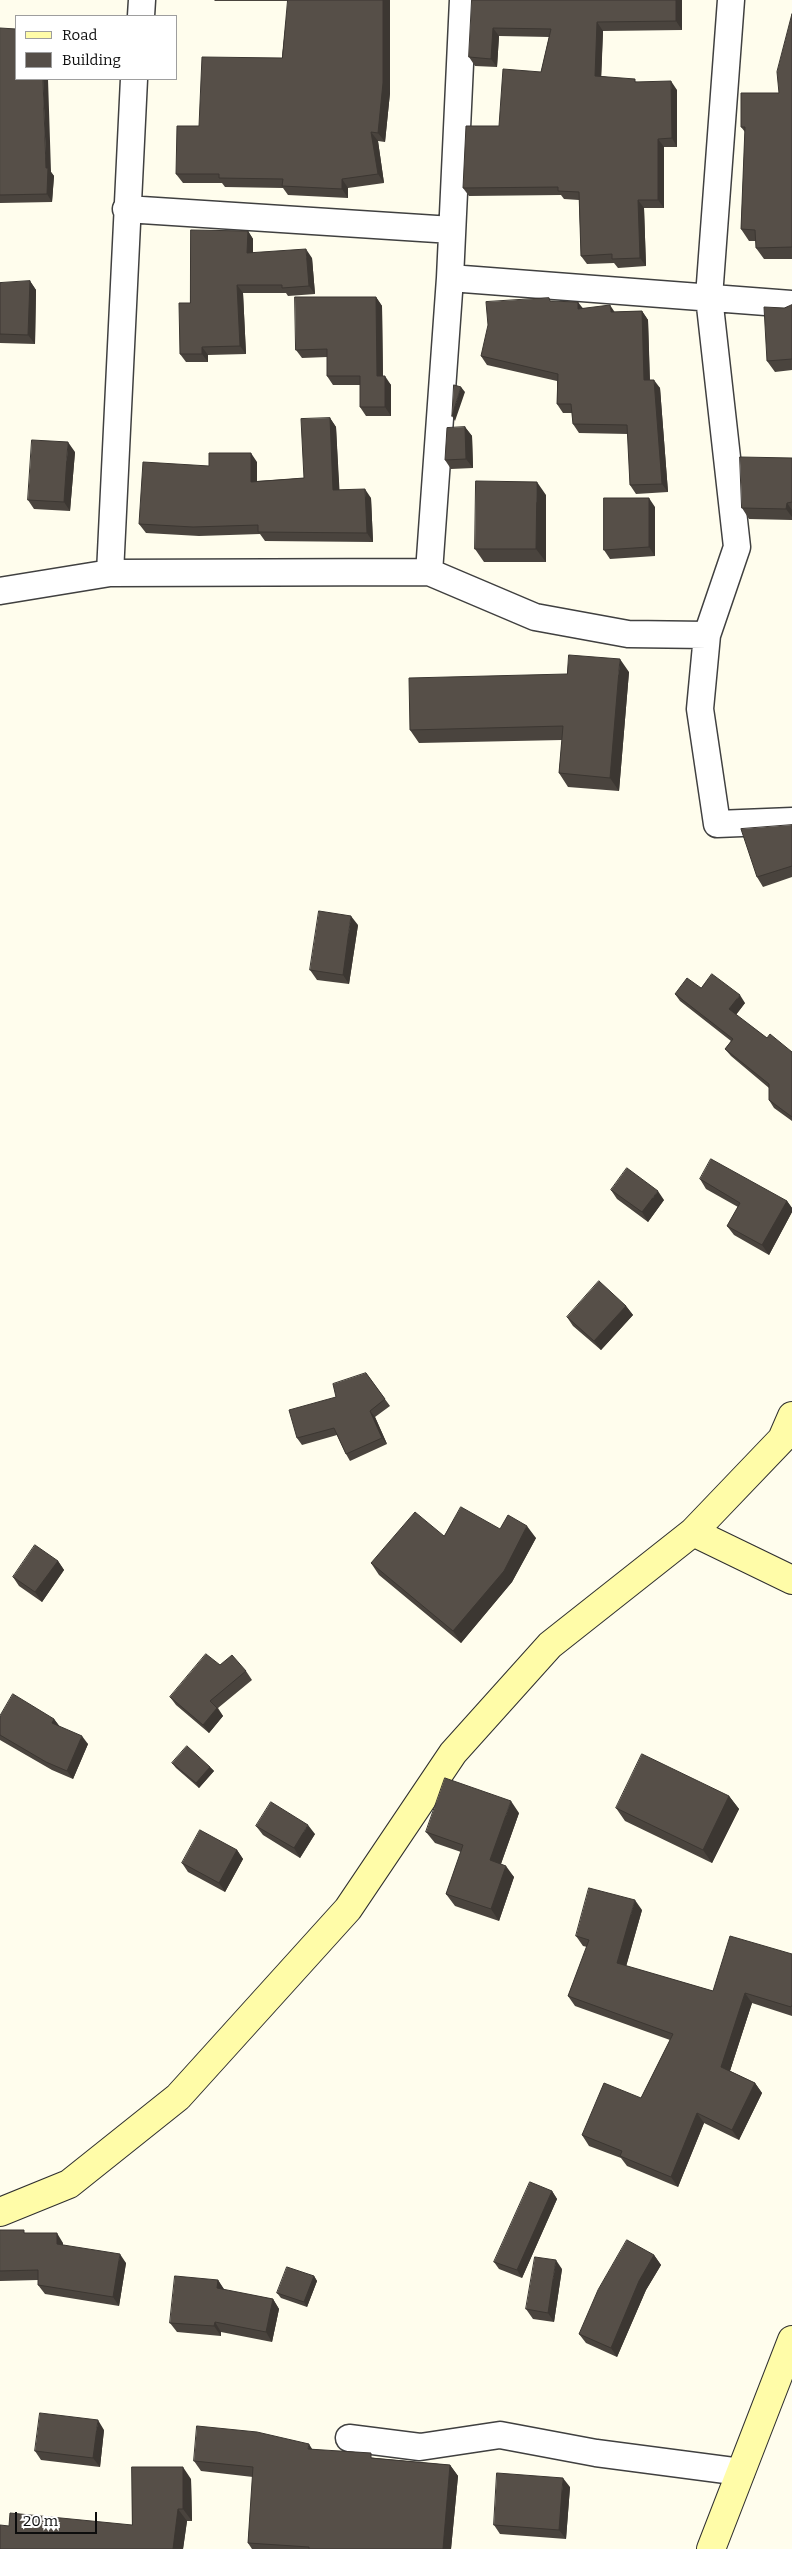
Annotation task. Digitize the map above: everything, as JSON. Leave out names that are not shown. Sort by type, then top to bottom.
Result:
[{"type":"street","points":[[140,15],[142,0]]},
{"type":"street","points":[[429,572],[450,278],[463,0]]},
{"type":"street","points":[[731,0],[709,298],[737,547],[707,635],[700,709],[717,824],[792,821]]},
{"type":"street","points":[[110,572],[126,210],[134,80]]},
{"type":"street","points":[[126,210],[452,230]]},
{"type":"street","points":[[450,278],[792,304]]},
{"type":"street","points":[[0,591],[110,572],[429,572],[535,618],[628,634],[707,635]]},
{"type":"street","points":[[0,2212],[69,2184],[178,2097],[348,1909],[453,1754],[550,1645],[693,1532],[782,1438],[792,1416]]},
{"type":"street","points":[[693,1532],[792,1580]]},
{"type":"street","points":[[712,2549],[792,2340]]},
{"type":"street","points":[[350,2438],[420,2447],[500,2435],[596,2453],[741,2472]]},
{"type":"building","points":[[288,0],[383,0],[383,83],[378,133],[371,132],[378,174],[342,179],[342,189],[282,186],[283,179],[219,178],[219,174],[176,174],[177,126],[199,126],[202,57],[282,58]]},
{"type":"building","points":[[472,0],[676,0],[676,21],[597,22],[595,76],[635,79],[635,82],[671,81],[672,138],[658,139],[658,200],[638,200],[640,258],[612,259],[612,254],[581,256],[579,192],[558,191],[558,187],[463,188],[466,126],[499,126],[503,69],[541,72],[551,29],[493,28],[491,59],[469,57]]},
{"type":"building","points":[[792,14],[792,247],[756,248],[755,230],[741,229],[745,127],[741,127],[741,93],[779,93],[777,72]]},
{"type":"building","points":[[0,28],[15,29],[15,80],[43,80],[46,168],[48,168],[47,194],[0,195]]},
{"type":"building","points":[[191,230],[248,231],[247,253],[306,249],[309,286],[282,288],[282,285],[237,285],[240,346],[202,347],[202,354],[180,354],[179,303],[190,303]]},
{"type":"building","points":[[30,281],[28,335],[0,334],[0,283]]},
{"type":"building","points":[[295,297],[376,297],[377,376],[385,376],[385,407],[360,407],[360,376],[327,376],[327,349],[296,350]]},
{"type":"building","points":[[549,298],[550,301],[578,302],[578,309],[610,305],[611,312],[642,311],[644,380],[654,380],[662,484],[630,485],[627,425],[573,424],[571,404],[557,404],[558,374],[481,356],[488,325],[486,302]]},
{"type":"building","points":[[792,305],[792,359],[767,361],[764,307],[784,308]]},
{"type":"building","points":[[454,385],[461,387],[452,416]]},
{"type":"building","points":[[330,418],[333,490],[365,489],[367,533],[258,532],[258,525],[193,527],[139,524],[143,462],[209,466],[209,453],[251,453],[251,482],[304,478],[301,419]]},
{"type":"building","points":[[465,427],[466,459],[445,460],[447,428]]},
{"type":"building","points":[[32,440],[68,442],[64,502],[28,500]]},
{"type":"building","points":[[740,457],[792,458],[792,502],[787,503],[786,509],[742,508]]},
{"type":"building","points":[[476,481],[537,482],[536,549],[475,549]]},
{"type":"building","points":[[604,498],[649,498],[649,547],[604,550]]},
{"type":"building","points":[[569,655],[620,659],[610,778],[559,773],[563,726],[410,730],[409,678],[567,674]]},
{"type":"building","points":[[792,825],[792,866],[757,877],[741,829]]},
{"type":"building","points":[[319,911],[351,916],[343,975],[310,970]]},
{"type":"building","points":[[712,974],[740,995],[729,1009],[767,1038],[770,1034],[792,1052],[792,1117],[769,1100],[769,1084],[725,1049],[733,1039],[675,994],[687,978],[701,988]]},
{"type":"building","points":[[711,1159],[787,1201],[762,1245],[727,1226],[740,1203],[700,1179]]},
{"type":"building","points":[[627,1168],[658,1191],[642,1212],[611,1190]]},
{"type":"building","points":[[599,1281],[626,1306],[594,1341],[567,1317]]},
{"type":"building","points":[[366,1373],[385,1399],[370,1411],[382,1438],[346,1454],[334,1428],[297,1438],[289,1410],[336,1397],[333,1384]]},
{"type":"building","points":[[461,1507],[500,1529],[508,1515],[527,1526],[504,1571],[453,1631],[371,1563],[415,1512],[444,1536]]},
{"type":"building","points":[[35,1545],[58,1561],[35,1592],[13,1577]]},
{"type":"building","points":[[206,1654],[220,1665],[232,1655],[246,1671],[210,1701],[217,1708],[203,1725],[170,1697]]},
{"type":"building","points":[[13,1694],[54,1719],[52,1723],[82,1736],[67,1771],[46,1762],[0,1735],[0,1716]]},
{"type":"building","points":[[187,1746],[210,1767],[196,1783],[172,1763]]},
{"type":"building","points":[[642,1754],[729,1796],[703,1850],[616,1808]]},
{"type":"building","points":[[445,1778],[511,1801],[490,1860],[506,1866],[491,1909],[446,1894],[463,1845],[426,1832]]},
{"type":"building","points":[[271,1802],[308,1825],[294,1848],[256,1826]]},
{"type":"building","points":[[200,1830],[237,1850],[219,1883],[182,1863]]},
{"type":"building","points":[[589,1888],[635,1900],[617,1963],[713,1991],[730,1936],[792,1954],[791,2007],[745,1993],[721,2067],[755,2083],[732,2130],[697,2113],[671,2177],[620,2156],[622,2151],[582,2135],[604,2083],[641,2098],[673,2034],[568,1996],[589,1940],[576,1936]]},
{"type":"building","points":[[530,2182],[552,2191],[517,2270],[494,2262]]},
{"type":"building","points":[[0,2230],[24,2230],[24,2233],[57,2233],[57,2244],[120,2254],[113,2297],[38,2285],[38,2270],[0,2271]]},
{"type":"building","points":[[627,2240],[654,2255],[639,2281],[611,2348],[579,2334],[598,2290]]},
{"type":"building","points":[[535,2257],[556,2260],[548,2313],[526,2309]]},
{"type":"building","points":[[287,2267],[314,2276],[304,2302],[277,2293]]},
{"type":"building","points":[[175,2276],[218,2280],[217,2288],[273,2299],[266,2332],[215,2322],[214,2326],[170,2323]]},
{"type":"building","points":[[40,2413],[98,2420],[93,2458],[35,2451]]},
{"type":"building","points":[[197,2426],[257,2432],[309,2444],[308,2449],[371,2453],[371,2458],[450,2465],[443,2549],[309,2549],[309,2547],[248,2543],[253,2467],[194,2461]]},
{"type":"building","points":[[132,2467],[183,2467],[183,2509],[178,2509],[173,2549],[0,2549],[0,2525],[9,2526],[10,2513],[132,2525]]},
{"type":"building","points":[[497,2473],[563,2478],[559,2530],[494,2525]]}]
